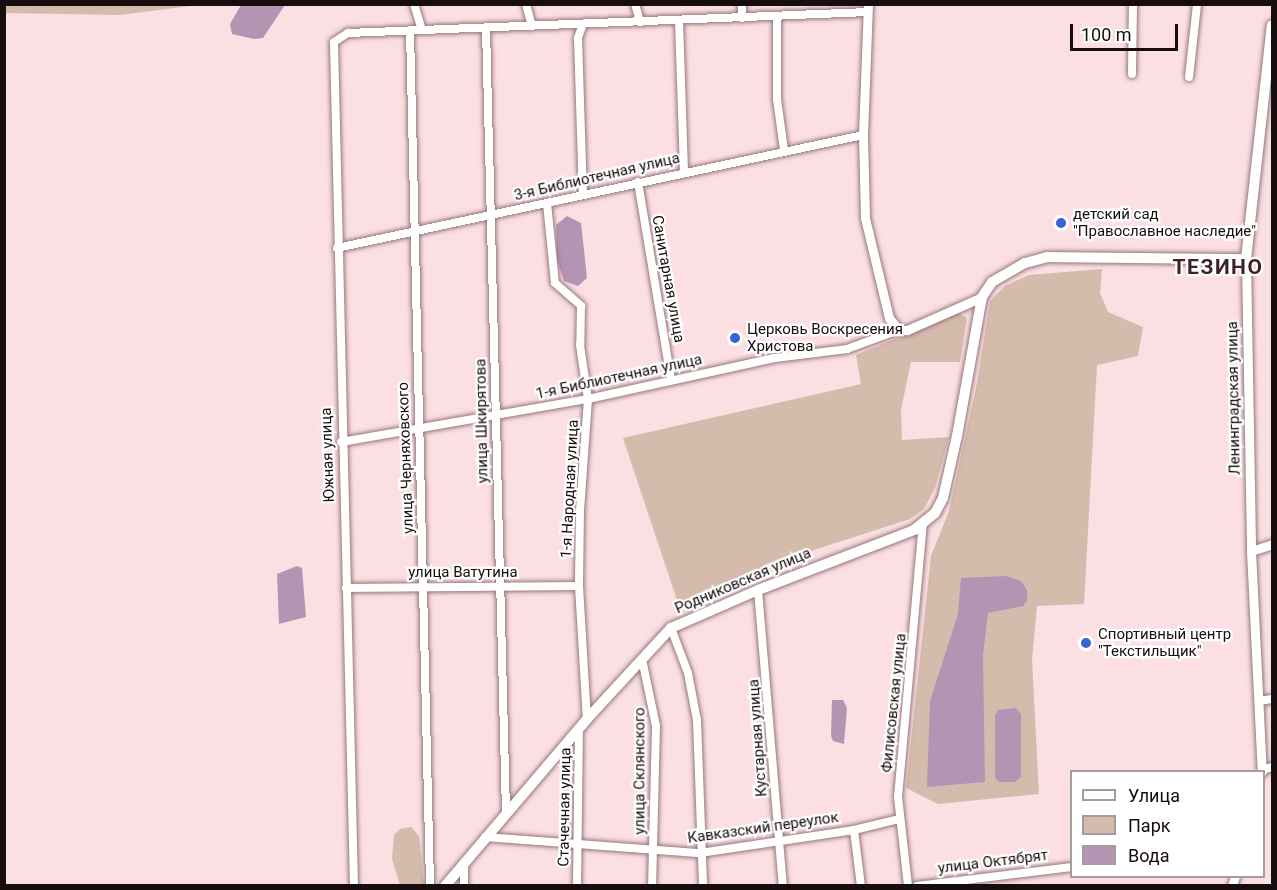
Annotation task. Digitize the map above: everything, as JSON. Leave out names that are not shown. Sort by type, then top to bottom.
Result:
[{"type":"main road","name":"Ленинградская улица","points":[[1246,258],[1272,25]]},
{"type":"main road","points":[[924,524],[943,498],[982,297],[1006,272],[1047,257],[1246,258]]},
{"type":"main road","name":"Родниковская улица","points":[[445,885],[579,728],[671,628],[758,590],[924,524]]},
{"type":"street","points":[[414,4],[422,30]]},
{"type":"street","points":[[526,4],[531,26]]},
{"type":"street","points":[[635,4],[640,22]]},
{"type":"street","points":[[742,4],[742,18]]},
{"type":"street","points":[[1132,74],[1133,4]]},
{"type":"street","points":[[1189,77],[1197,4]]},
{"type":"street","points":[[410,30],[742,18],[868,8],[863,135],[865,218],[870,247],[889,318],[899,330],[915,328],[982,297]]},
{"type":"street","points":[[777,16],[777,99],[784,150]]},
{"type":"street","points":[[679,21],[684,171]]},
{"type":"street","points":[[583,24],[578,38],[583,194]]},
{"type":"street","name":"улица Шкирятова","points":[[486,28],[506,814]]},
{"type":"street","name":"Южная улица","points":[[354,885],[332,48],[338,37],[348,33],[410,30]]},
{"type":"street","name":"улица Черняховского","points":[[410,30],[429,885]]},
{"type":"street","name":"3-я Библиотечная улица","points":[[337,248],[684,171],[863,135]]},
{"type":"street","name":"Санитарная улица","points":[[638,182],[671,380]]},
{"type":"street","name":"1-я Народная улица","points":[[547,203],[555,283],[560,292],[580,303],[580,345],[588,399],[580,510],[579,586],[587,719]]},
{"type":"street","name":"Ленинградская улица","points":[[1246,258],[1251,551],[1262,770]]},
{"type":"street","name":"1-я Библиотечная улица","points":[[341,442],[588,399],[782,357],[847,349],[899,330]]},
{"type":"street","name":"Филисовская улица","points":[[908,885],[899,819],[900,768],[924,524]]},
{"type":"street","points":[[1251,551],[1272,544]]},
{"type":"street","name":"улица Ватутина","points":[[346,588],[579,586]]},
{"type":"street","name":"Кустарная улица","points":[[758,590],[783,885]]},
{"type":"street","points":[[671,628],[688,673],[697,720],[700,853],[703,885]]},
{"type":"street","name":"улица Склянского","points":[[642,659],[656,726],[652,885]]},
{"type":"street","points":[[1259,701],[1272,699]]},
{"type":"street","name":"Стачечная улица","points":[[577,885],[579,728]]},
{"type":"street","name":"Кавказский переулок","points":[[485,837],[579,843],[653,852],[700,853],[854,830],[899,819]]},
{"type":"street","points":[[854,830],[861,885]]},
{"type":"street","points":[[464,861],[464,885]]},
{"type":"street","name":"улица Октябрят","points":[[917,885],[1070,867]]},
{"type":"green space","points":[[4,5],[198,5],[120,15],[5,13]]},
{"type":"green space","points":[[1102,269],[1100,293],[1108,312],[1143,327],[1138,356],[1097,365],[1084,604],[1037,606],[1032,660],[1039,794],[938,804],[906,788],[931,556],[949,511],[977,383],[990,301],[1005,286],[1029,275]]},
{"type":"green space","points":[[958,313],[967,318],[960,362],[911,362],[901,410],[902,440],[949,437],[935,488],[924,509],[910,519],[780,561],[678,603],[623,438],[861,384],[856,355]]},
{"type":"green space","points":[[411,827],[419,836],[424,885],[400,885],[392,859],[394,835],[400,829]]},
{"type":"water","points":[[241,5],[285,5],[263,38],[254,39],[232,34],[230,24]]},
{"type":"water","points":[[567,216],[581,223],[587,278],[578,286],[564,281],[557,260],[556,225]]},
{"type":"water","points":[[297,566],[302,568],[306,617],[279,624],[277,574]]},
{"type":"water","points":[[1006,576],[1021,581],[1027,590],[1027,601],[1023,606],[988,613],[983,656],[985,782],[927,787],[930,701],[958,614],[961,578]]},
{"type":"water","points":[[832,700],[843,700],[847,708],[844,744],[833,741],[831,736]]},
{"type":"water","points":[[1016,708],[1021,714],[1021,777],[1015,782],[999,782],[995,778],[995,716],[998,710]]},
{"type":"place","name":"детский сад \"Православное наследие\"","points":[[1061,223]]},
{"type":"place","name":"Церковь Воскресения Христова","points":[[735,338]]},
{"type":"place","name":"Спортивный центр \"Текстильщик\"","points":[[1086,643]]},
{"type":"district","name":"ТЕЗИНО","points":[[1218,267]]}]
